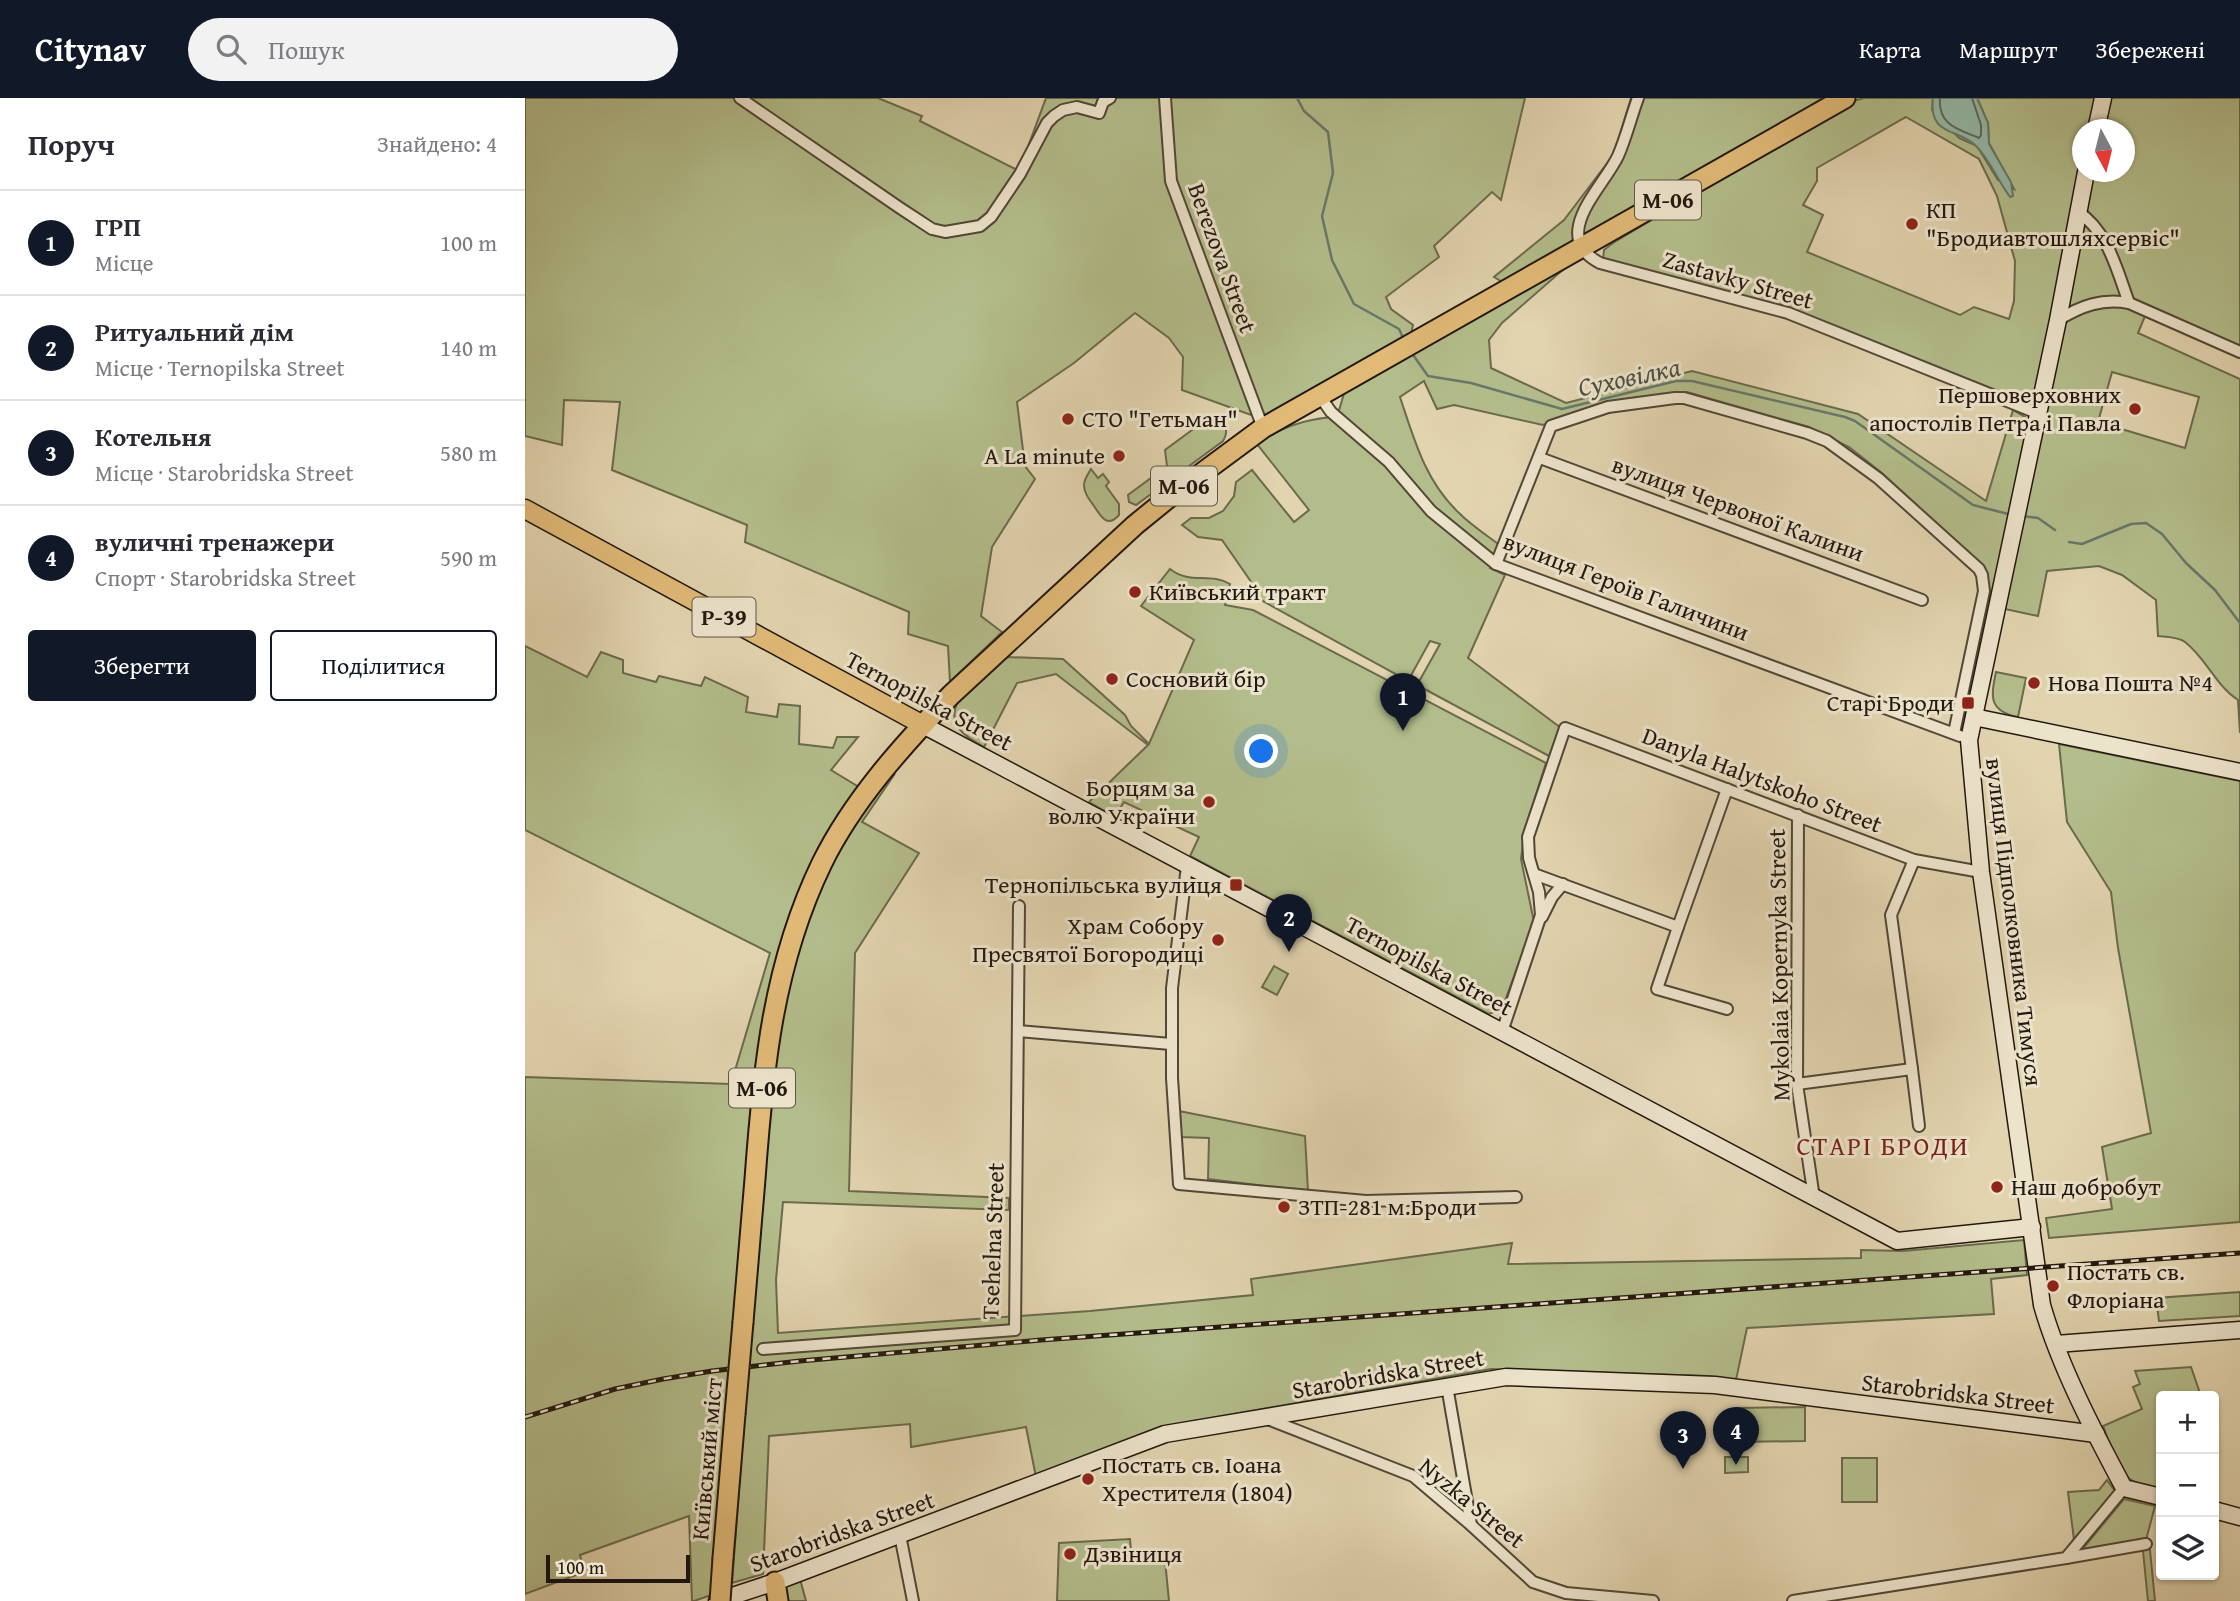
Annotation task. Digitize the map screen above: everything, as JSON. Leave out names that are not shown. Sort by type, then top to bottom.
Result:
[{"type":"highway","name":"М-06","points":[[923,725],[951,695],[1135,525],[1263,428],[1845,98]]},
{"type":"highway","name":"Київський міст","points":[[719,1601],[762,1087],[774,1005],[786,958],[823,862],[883,770],[923,725]]},
{"type":"main road","points":[[2098,119],[2103,98]]},
{"type":"main road","name":"вулиця Підполковника Тимуся","points":[[2084,182],[2058,320],[1974,717],[1961,737],[2042,1305],[2095,1434],[2124,1488]]},
{"type":"main road","name":"Ternopilska Street","points":[[525,509],[1187,866],[1897,1241],[2032,1227]]},
{"type":"main road","points":[[1974,717],[2240,772]]},
{"type":"main road","points":[[2056,1344],[2240,1330]]},
{"type":"main road","name":"Starobridska Street","points":[[719,1601],[777,1592],[900,1535],[1165,1434],[1506,1377],[1715,1385],[2095,1434]]},
{"type":"main road","points":[[2124,1488],[2156,1496]]},
{"type":"main road","points":[[2219,1511],[2240,1517]]},
{"type":"street","points":[[740,98],[932,229],[945,232],[979,226],[991,217],[1020,174],[1047,123],[1054,116],[1063,110],[1077,107],[1099,113],[1103,102],[1110,98]]},
{"type":"street","name":"Berezova Street","points":[[1165,98],[1171,181],[1263,428]]},
{"type":"street","points":[[1583,247],[1577,237],[1584,208],[1618,156],[1637,98]]},
{"type":"street","points":[[2077,211],[2091,222],[2107,245],[2129,303]]},
{"type":"street","name":"Zastavky Street","points":[[1583,247],[1589,257],[1600,262],[1788,313],[2038,413]]},
{"type":"street","points":[[2058,320],[2081,307],[2099,302],[2129,303],[2240,352]]},
{"type":"street","name":"вулиця Героїв Галичини","points":[[1319,395],[1331,412],[1389,462],[1431,511],[1496,564],[1961,737]]},
{"type":"street","points":[[1496,564],[1540,458],[1548,431],[1557,423],[1620,405],[1684,398],[1807,433],[1844,452],[1878,478],[1979,569],[1984,591],[1961,737]]},
{"type":"street","name":"вулиця Червоної Калини","points":[[1540,458],[1922,600]]},
{"type":"street","name":"Danyla Halytskoho Street","points":[[1534,874],[1528,847],[1529,828],[1565,728],[1914,860],[1981,872]]},
{"type":"street","points":[[1727,789],[1657,989],[1727,1009]]},
{"type":"street","name":"Mykolaia Kopernyka Street","points":[[1798,815],[1797,1084],[1814,1198]]},
{"type":"street","points":[[1914,860],[1891,915],[1919,1126]]},
{"type":"street","points":[[1187,866],[1171,988],[1171,1044],[1179,1184],[1366,1201],[1516,1197]]},
{"type":"street","points":[[1534,874],[1678,927]]},
{"type":"street","points":[[1534,874],[1541,905],[1539,925]]},
{"type":"street","points":[[1502,1032],[1539,925],[1552,897],[1563,884]]},
{"type":"street","name":"Tsehelna Street","points":[[763,1349],[1015,1330],[1019,906]]},
{"type":"street","points":[[1018,1031],[1171,1044]]},
{"type":"street","points":[[1797,1084],[1912,1069]]},
{"type":"street","points":[[1447,1386],[1471,1525]]},
{"type":"street","name":"Nyzka Street","points":[[1265,1418],[1413,1476],[1533,1582],[1566,1593],[1653,1601]]},
{"type":"street","points":[[2066,1558],[2124,1488]]},
{"type":"street","points":[[900,1535],[913,1601]]},
{"type":"street","points":[[1793,1601],[2146,1544]]},
{"type":"green space","points":[[525,98],[878,98],[922,116],[920,121],[1019,171],[1046,98],[1525,98],[1501,200],[1492,192],[1434,246],[1439,257],[1386,297],[1391,309],[1413,325],[1411,334],[1262,419],[1182,390],[1183,357],[1169,338],[1135,313],[1074,363],[1017,402],[1025,466],[1035,479],[992,547],[981,616],[1002,632],[950,682],[948,646],[908,634],[909,612],[745,542],[747,525],[612,470],[620,402],[564,400],[562,445],[525,436]]},
{"type":"green space","points":[[1631,98],[1823,98],[1756,140],[1504,283],[1494,277],[1564,220],[1614,154]]},
{"type":"green space","points":[[1864,98],[1933,98],[1932,110],[1959,138],[1977,146],[1998,180],[2014,189],[1989,143],[1988,123],[1977,98],[2098,98],[2093,119],[2072,119],[2072,182],[2078,182],[2033,411],[1788,313],[1603,260],[1604,250],[1849,102]],"holes":[[[1906,117],[1979,159],[1997,196],[2015,261],[2014,301],[2009,319],[1974,307],[1960,315],[1807,252],[1823,215],[1803,205],[1817,181],[1817,168]]]},
{"type":"green space","points":[[2110,98],[2240,98],[2240,346],[2132,298],[2083,211],[2090,182],[2135,182],[2135,119],[2105,119]]},
{"type":"green space","points":[[2082,223],[2086,224],[2104,246],[2124,298],[2099,297],[2065,311]]},
{"type":"green space","points":[[1573,261],[1502,323],[1489,340],[1491,368],[1566,403],[1692,371],[1858,414],[1986,501],[2013,410],[2025,417],[2028,422],[1993,600],[1986,599],[1983,566],[1882,473],[1849,447],[1809,427],[1687,392],[1619,401],[1543,425],[1454,405],[1437,409],[1424,381],[1400,397],[1422,459],[1447,501],[1502,547],[1490,568],[1505,575],[1468,658],[1561,728],[1549,756],[1417,685],[1440,644],[1430,641],[1408,681],[1259,599],[1251,591],[1254,586],[1222,540],[1198,537],[1182,525],[1191,518],[1209,518],[1223,511],[1234,496],[1236,482],[1252,470],[1294,522],[1309,510],[1257,444],[1295,424],[1337,417],[1346,387]]},
{"type":"green space","points":[[2099,306],[2128,307],[2145,316],[2138,333],[2240,379],[2240,733],[2238,700],[2223,687],[2185,642],[2158,636],[2156,600],[2122,575],[2099,566],[2047,571],[2038,616],[2005,609],[2064,322]],"holes":[[[2112,372],[2199,397],[2185,448],[2098,422]]]},
{"type":"green space","points":[[1212,418],[1225,426],[1223,441],[1136,505],[1129,502],[1128,495],[1167,466],[1165,450]]},
{"type":"green space","points":[[1091,469],[1098,478],[1103,474],[1109,482],[1106,486],[1119,504],[1119,515],[1111,521],[1101,516],[1084,488]]},
{"type":"green space","points":[[1170,569],[1177,574],[1193,578],[1215,579],[1230,584],[1225,605],[1253,610],[1546,763],[1525,829],[1521,859],[1534,922],[1502,1009],[1489,1014],[1190,856],[1199,837],[1124,802],[1115,817],[1089,802],[1148,745],[1056,674],[1017,683],[984,747],[960,730],[954,718],[957,703],[1006,657],[1063,659],[1125,715],[1131,726],[1149,744],[1194,640],[1141,606]]},
{"type":"green space","points":[[525,646],[587,677],[601,652],[623,660],[623,673],[656,682],[659,676],[701,686],[705,677],[748,697],[746,712],[777,717],[779,704],[800,706],[799,744],[833,748],[837,737],[858,737],[831,770],[862,789],[782,956],[714,1594],[694,1601],[689,1516],[580,1555],[584,1572],[525,1594],[525,1077],[731,1084],[770,953],[525,830]]},
{"type":"green space","points":[[1996,672],[2026,678],[2018,717],[2001,711],[1994,701]]},
{"type":"green space","points":[[2059,744],[2240,781],[2240,1222],[2049,1238],[2046,1218],[2112,1209],[2102,1147],[2151,1133],[2118,948],[2111,892],[2067,822]]},
{"type":"green space","points":[[890,775],[894,775],[862,822],[919,853],[855,953],[849,1191],[1009,1198],[1009,1210],[783,1202],[776,1280],[778,1333],[1090,1311],[1253,1295],[1251,1279],[1512,1243],[1508,1264],[1861,1258],[1861,1250],[1903,1251],[2024,1240],[2027,1275],[1991,1279],[1994,1314],[1747,1328],[1736,1380],[1708,1376],[1491,1369],[1160,1427],[1036,1477],[1026,1427],[911,1447],[910,1424],[769,1436],[763,1574],[732,1583],[773,1040],[814,894],[855,819]]},
{"type":"green space","points":[[1274,966],[1288,974],[1277,995],[1262,987]]},
{"type":"green space","points":[[1179,1111],[1305,1136],[1308,1191],[1208,1179],[1209,1138],[1180,1137]]},
{"type":"green space","points":[[2240,1292],[2240,1316],[2159,1321],[2156,1298]]},
{"type":"green space","points":[[2191,1367],[2199,1391],[2156,1391],[2156,1488],[2136,1483],[2127,1477],[2114,1456],[2103,1426],[2142,1409],[2133,1387],[2140,1384],[2135,1371]]},
{"type":"green space","points":[[1805,1407],[1805,1441],[1737,1442],[1737,1408]]},
{"type":"green space","points":[[1725,1457],[1748,1457],[1748,1472],[1725,1473]]},
{"type":"green space","points":[[1842,1458],[1877,1458],[1877,1502],[1842,1502]]},
{"type":"green space","points":[[2107,1480],[2115,1491],[2071,1544],[2074,1540],[2068,1492],[2099,1490]]},
{"type":"green space","points":[[2124,1499],[2155,1506],[2146,1540],[2149,1540],[2155,1601],[2148,1601],[2142,1541],[2080,1552]]},
{"type":"green space","points":[[1130,1539],[1131,1551],[1164,1550],[1169,1601],[1057,1601],[1059,1543]]},
{"type":"green space","points":[[800,1579],[806,1601],[785,1601],[784,1585]]},
{"type":"water","points":[[1933,98],[1977,98],[1988,123],[1989,144],[2011,182],[2013,196],[2010,197],[1976,146],[1940,126],[1933,111]]},
{"type":"waterway","name":"Суховілка","points":[[1297,98],[1304,111],[1328,132],[1333,173],[1322,216],[1332,260],[1354,304],[1399,329],[1404,340]]},
{"type":"waterway","name":"Суховілка","points":[[1411,352],[1428,376],[1471,383],[1562,409],[1676,381],[1692,381],[1845,417],[1855,421],[1973,505],[2012,515]]},
{"type":"waterway","name":"Суховілка","points":[[2022,516],[2038,518],[2055,530]]},
{"type":"waterway","name":"Суховілка","points":[[2069,542],[2082,544],[2131,524],[2146,523],[2162,534],[2186,563],[2215,590],[2240,623]]},
{"type":"railway","points":[[525,1417],[615,1389],[663,1379],[800,1361],[1041,1340],[2240,1253]]},
{"type":"place","name":"КП \"Бродиавтошляхсервіс\"","points":[[1912,224]]},
{"type":"place","name":"Першоверховних апостолів Петра і Павла","points":[[2135,409]]},
{"type":"place","name":"СТО \"Гетьман\"","points":[[1068,419]]},
{"type":"place","name":"A La minute","points":[[1119,456]]},
{"type":"place","name":"Київський тракт","points":[[1135,592]]},
{"type":"place","name":"Сосновий бір","points":[[1112,679]]},
{"type":"place","name":"Нова Пошта №4","points":[[2034,683]]},
{"type":"place","name":"Старі Броди","points":[[1968,703]]},
{"type":"place","name":"ГРП","points":[[1403,731]]},
{"type":"place","name":"Борцям за волю України","points":[[1209,802]]},
{"type":"place","name":"Тернопільська вулиця","points":[[1236,885]]},
{"type":"place","name":"Храм Собору Пресвятої Богородиці","points":[[1218,940]]},
{"type":"place","name":"Ритуальний дім","points":[[1289,952]]},
{"type":"place","name":"Наш добробут","points":[[1997,1187]]},
{"type":"place","name":"ЗТП-281 м.Броди","points":[[1284,1207]]},
{"type":"place","name":"Постать св. Флоріана","points":[[2053,1286]]},
{"type":"place","name":"вуличні тренажери","points":[[1736,1465]]},
{"type":"place","name":"Котельня","points":[[1683,1469]]},
{"type":"place","name":"Постать св. Іоана Хрестителя (1804)","points":[[1088,1479]]},
{"type":"place","name":"Дзвіниця","points":[[1070,1554]]},
{"type":"district","name":"СТАРІ БРОДИ","points":[[1883,1146]]}]
